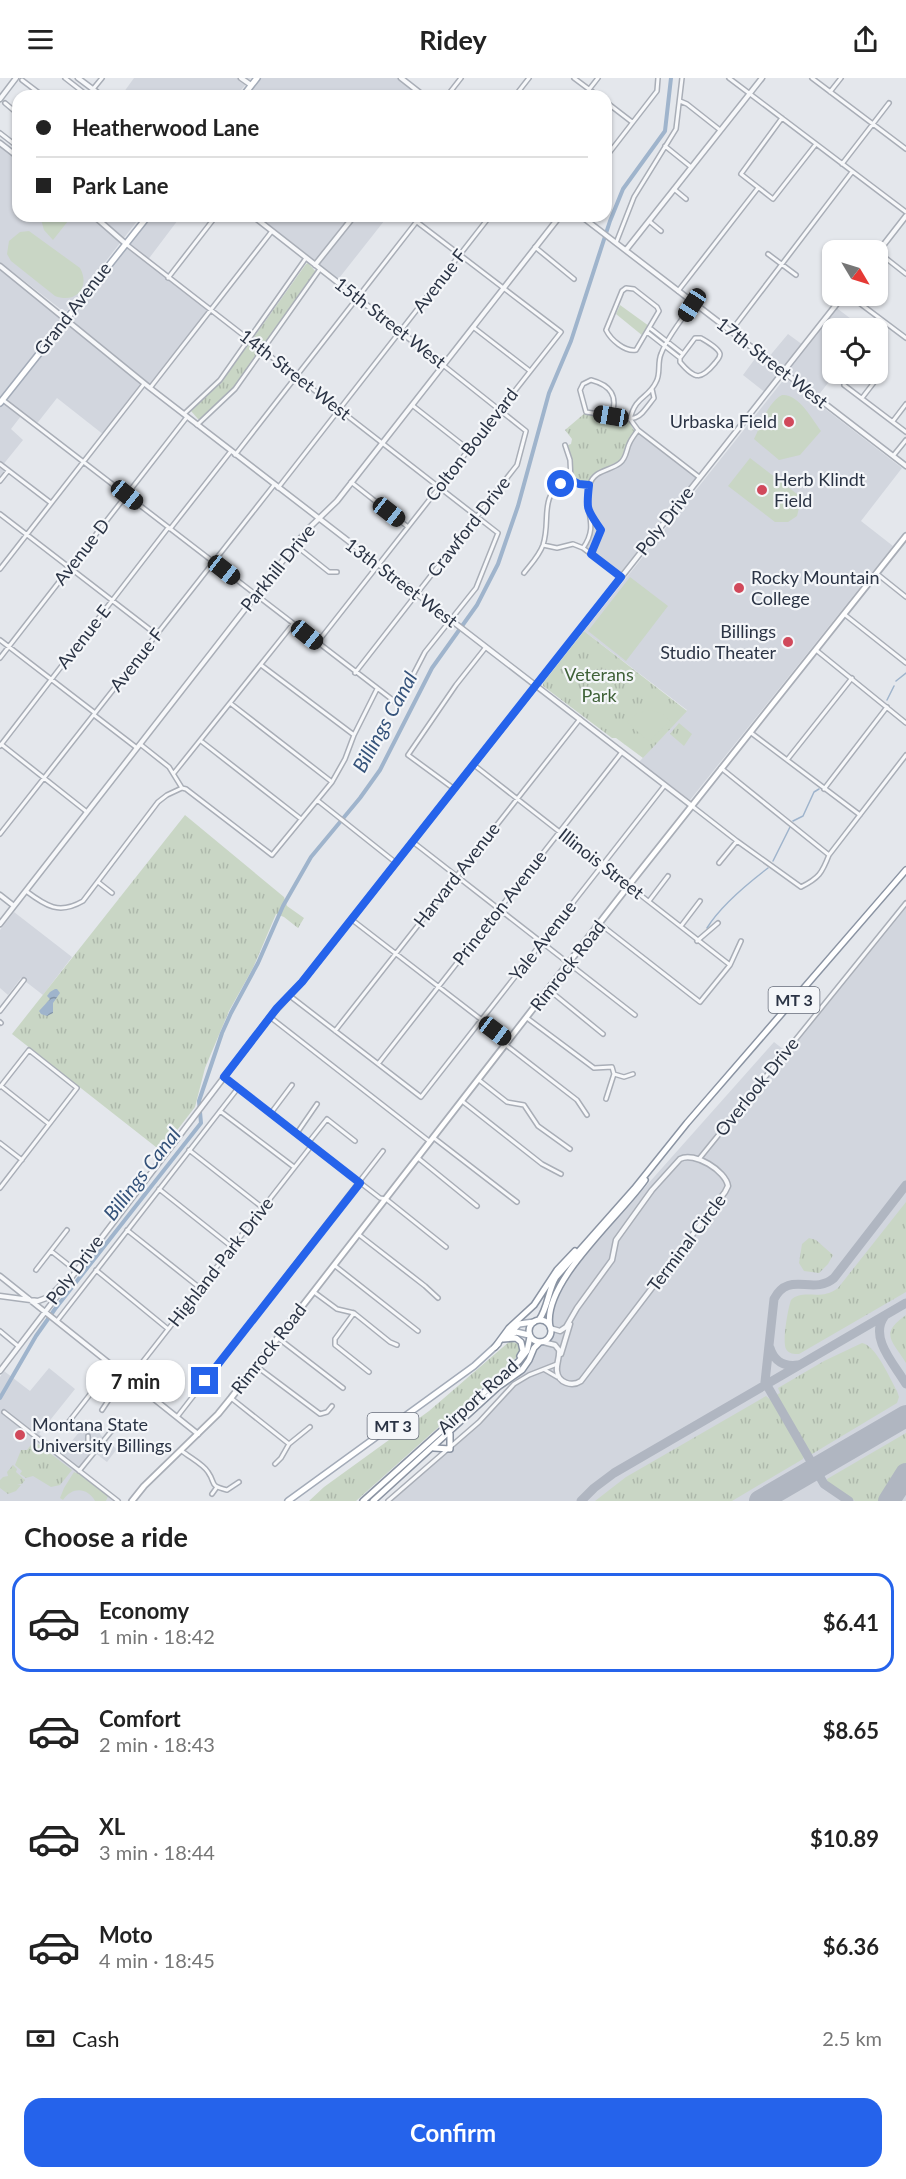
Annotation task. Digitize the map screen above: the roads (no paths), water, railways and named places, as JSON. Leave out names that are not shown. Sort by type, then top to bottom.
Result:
[{"type":"main road","points":[[247,90],[257,78]]},
{"type":"main road","name":"Grand Avenue","points":[[3,398],[143,222]]},
{"type":"main road","name":"Rimrock Road","points":[[132,1501],[231,1398],[629,885],[906,536]]},
{"type":"main road","name":"MT 3","points":[[288,1501],[474,1366],[495,1347],[510,1328],[534,1305],[557,1270],[634,1189],[906,870]]},
{"type":"main road","name":"MT 3","points":[[550,1327],[548,1316],[550,1304],[567,1273],[639,1190],[682,1130]]},
{"type":"main road","name":"Airport Road","points":[[363,1501],[525,1355],[530,1336],[529,1328],[544,1313],[549,1291],[556,1277],[596,1231]]},
{"type":"main road","points":[[495,1347],[514,1327],[524,1322],[537,1321],[547,1323],[550,1327]]},
{"type":"main road","name":"Airport Road","points":[[373,1501],[498,1388],[522,1370],[534,1348],[550,1336],[550,1327]]},
{"type":"main road","points":[[503,1339],[516,1332],[542,1342]]},
{"type":"main road","points":[[503,1339],[516,1338],[523,1345],[523,1351],[514,1365]]},
{"type":"main road","points":[[432,1448],[450,1449],[451,1431]]},
{"type":"street","points":[[0,99],[16,78]]},
{"type":"street","points":[[65,78],[80,90]]},
{"type":"street","points":[[78,78],[93,89],[102,78]]},
{"type":"street","points":[[241,78],[251,85]]},
{"type":"street","points":[[401,78],[416,90]]},
{"type":"street","points":[[452,90],[461,78]]},
{"type":"street","points":[[520,90],[529,78]]},
{"type":"street","points":[[574,78],[589,89],[598,78]]},
{"type":"street","points":[[612,149],[657,91],[658,78]]},
{"type":"street","points":[[616,243],[633,197],[676,129],[682,78]]},
{"type":"street","points":[[729,78],[906,214],[887,240]]},
{"type":"street","points":[[626,250],[762,78]]},
{"type":"street","points":[[813,78],[906,149]]},
{"type":"street","points":[[830,92],[841,78]]},
{"type":"street","points":[[22,80],[35,90]]},
{"type":"street","points":[[680,101],[720,130]]},
{"type":"street","points":[[5,103],[12,109]]},
{"type":"street","points":[[842,164],[889,103]]},
{"type":"street","points":[[612,107],[632,122]]},
{"type":"street","points":[[782,118],[741,174],[773,200],[816,144]]},
{"type":"street","points":[[0,143],[12,152]]},
{"type":"street","points":[[665,146],[691,167]]},
{"type":"street","points":[[731,331],[852,172]]},
{"type":"street","points":[[678,291],[758,188]]},
{"type":"street","points":[[674,189],[686,199]]},
{"type":"street","points":[[648,221],[662,231]]},
{"type":"street","name":"14th Street West","points":[[101,222],[168,278],[498,533],[476,588],[451,620]]},
{"type":"street","points":[[168,278],[211,222]]},
{"type":"street","name":"15th Street West","points":[[261,222],[526,431]]},
{"type":"street","points":[[315,265],[349,222]]},
{"type":"street","points":[[235,455],[417,222],[503,288]]},
{"type":"street","name":"Avenue F","points":[[0,834],[213,562],[401,332],[485,222]]},
{"type":"street","name":"Parkhill Drive","points":[[0,924],[295,545],[351,482],[555,222]]},
{"type":"street","name":"17th Street West","points":[[589,222],[906,466]]},
{"type":"street","points":[[150,388],[272,231]]},
{"type":"street","points":[[535,248],[574,279]]},
{"type":"street","points":[[768,254],[796,275]]},
{"type":"street","name":"Avenue D","points":[[0,658],[127,495],[185,416],[220,380],[306,258]]},
{"type":"street","points":[[888,260],[906,273]]},
{"type":"street","name":"13th Street West","points":[[0,266],[144,384],[377,566],[451,620],[692,806]]},
{"type":"street","points":[[198,425],[230,396],[320,269]]},
{"type":"street","name":"Colton Boulevard","points":[[317,643],[561,332],[503,288]]},
{"type":"street","points":[[626,288],[634,289],[657,307],[658,315],[648,330],[636,350],[632,351],[627,350],[607,333],[606,330],[626,288]]},
{"type":"street","points":[[630,419],[633,407],[643,395],[652,389],[658,379],[660,355],[694,303]]},
{"type":"street","name":"Poly Drive","points":[[0,1371],[270,1017],[290,996],[835,306]]},
{"type":"street","points":[[863,306],[906,338]]},
{"type":"street","points":[[473,327],[530,371]]},
{"type":"street","points":[[648,330],[682,356]]},
{"type":"street","points":[[695,338],[701,338],[720,354],[706,374],[700,376],[682,365],[682,356],[695,338]]},
{"type":"street","points":[[611,416],[614,410],[614,397],[605,384],[591,380],[583,384],[580,390],[586,412],[611,416],[630,419],[637,418],[654,398],[652,389]]},
{"type":"street","points":[[0,568],[144,384]]},
{"type":"street","points":[[862,398],[873,384]]},
{"type":"street","points":[[844,385],[906,432]]},
{"type":"street","points":[[3,398],[355,673],[398,704],[425,652],[451,620]]},
{"type":"street","points":[[893,421],[906,404]]},
{"type":"street","points":[[412,405],[468,449]]},
{"type":"street","points":[[630,419],[638,430],[699,477]]},
{"type":"street","points":[[583,548],[592,531],[587,506],[589,485],[597,474],[619,464],[624,459],[629,443],[638,430]]},
{"type":"street","name":"Crawford Drive","points":[[355,673],[518,465],[526,431]]},
{"type":"street","points":[[893,456],[906,440]]},
{"type":"street","points":[[565,445],[570,460],[571,480]]},
{"type":"street","name":"Avenue E","points":[[1,745],[231,451]]},
{"type":"street","points":[[0,464],[51,503]]},
{"type":"street","points":[[0,481],[8,471]]},
{"type":"street","points":[[524,573],[543,545],[551,493],[561,484],[571,480],[589,485]]},
{"type":"street","points":[[351,482],[408,526]]},
{"type":"street","points":[[588,513],[601,530],[591,554]]},
{"type":"street","points":[[0,514],[157,635]]},
{"type":"street","points":[[543,545],[557,548],[573,544],[583,548],[621,577]]},
{"type":"street","points":[[295,545],[329,572],[337,572]]},
{"type":"street","points":[[876,573],[906,597]]},
{"type":"street","points":[[844,614],[906,663]]},
{"type":"street","points":[[174,773],[293,624]]},
{"type":"street","points":[[0,640],[95,714],[169,767],[182,788],[272,855],[332,782],[377,689]]},
{"type":"street","points":[[453,788],[408,755],[456,685],[486,647]]},
{"type":"street","points":[[816,650],[906,723]]},
{"type":"street","points":[[261,665],[354,735]]},
{"type":"street","points":[[787,760],[852,678]]},
{"type":"street","points":[[230,703],[332,782]]},
{"type":"street","points":[[824,789],[887,707]]},
{"type":"street","name":"Harvard Avenue","points":[[335,1031],[580,719]]},
{"type":"street","points":[[750,732],[860,815]]},
{"type":"street","points":[[201,741],[301,819]]},
{"type":"street","points":[[1,745],[88,812]]},
{"type":"street","name":"Princeton Avenue","points":[[378,1064],[622,752]]},
{"type":"street","points":[[692,806],[736,841],[801,887],[815,880],[823,870],[829,855],[906,755]]},
{"type":"street","name":"Illinois Street","points":[[473,764],[730,965]]},
{"type":"street","points":[[721,768],[829,855]]},
{"type":"street","name":"Yale Avenue","points":[[378,1064],[421,1097],[665,785]]},
{"type":"street","points":[[26,891],[47,905],[58,908],[72,907],[83,901],[158,802],[182,788]]},
{"type":"street","points":[[316,800],[395,862]]},
{"type":"street","points":[[412,841],[635,1015]]},
{"type":"street","points":[[719,863],[736,841]]},
{"type":"street","points":[[649,901],[668,876]]},
{"type":"street","points":[[98,882],[112,893]]},
{"type":"street","points":[[0,895],[14,906]]},
{"type":"street","points":[[681,926],[700,901]]},
{"type":"street","name":"Overlook Drive","points":[[699,1159],[906,903]]},
{"type":"street","points":[[351,919],[481,1020],[573,1096],[587,1115]]},
{"type":"street","points":[[697,941],[718,923]]},
{"type":"street","points":[[600,924],[700,1002],[730,965],[741,941]]},
{"type":"street","points":[[0,1011],[24,981]]},
{"type":"street","points":[[549,990],[603,1034]]},
{"type":"street","points":[[290,996],[378,1064]]},
{"type":"street","points":[[270,1017],[517,1202]]},
{"type":"street","points":[[527,1018],[594,1068],[612,1068],[614,1074],[606,1100]]},
{"type":"street","points":[[0,1188],[77,1088],[29,1050],[0,1087],[49,1124]]},
{"type":"street","points":[[614,1074],[624,1077],[633,1074]]},
{"type":"street","points":[[224,1077],[446,1247]]},
{"type":"street","points":[[479,1080],[507,1102],[514,1102],[528,1108],[538,1126],[570,1149]]},
{"type":"street","points":[[271,1113],[292,1086]]},
{"type":"street","points":[[55,1319],[238,1088]]},
{"type":"street","points":[[462,1101],[542,1164],[561,1174]]},
{"type":"street","points":[[297,1133],[316,1104]]},
{"type":"street","points":[[220,1111],[294,1167]]},
{"type":"street","name":"Highland Park Drive","points":[[102,1410],[294,1167],[327,1119],[355,1141]]},
{"type":"street","points":[[0,1143],[22,1160]]},
{"type":"street","points":[[189,1150],[262,1208]]},
{"type":"street","points":[[177,1417],[360,1183],[370,1164],[383,1151]]},
{"type":"street","points":[[550,1327],[560,1331],[564,1329],[612,1260],[616,1240],[652,1190],[680,1159],[688,1156],[699,1159]]},
{"type":"street","points":[[418,1158],[477,1206]]},
{"type":"street","name":"Terminal Circle","points":[[561,1379],[572,1385],[578,1384],[585,1378],[725,1192],[728,1186],[726,1179],[699,1159]]},
{"type":"street","points":[[159,1189],[232,1247]]},
{"type":"street","points":[[36,1270],[67,1230]]},
{"type":"street","points":[[127,1230],[200,1288]]},
{"type":"street","points":[[358,1234],[438,1298]]},
{"type":"street","points":[[51,1251],[75,1270]]},
{"type":"street","points":[[334,1265],[418,1331]]},
{"type":"street","points":[[96,1270],[168,1329]]},
{"type":"street","points":[[0,1276],[198,1434]]},
{"type":"street","points":[[0,1296],[38,1301],[49,1297],[67,1281]]},
{"type":"street","points":[[314,1292],[337,1310],[354,1313],[397,1345]]},
{"type":"street","points":[[354,1313],[335,1339],[335,1345],[369,1372]]},
{"type":"street","points":[[388,1501],[450,1449],[514,1384],[559,1361],[572,1318]]},
{"type":"street","points":[[0,1331],[18,1346]]},
{"type":"street","points":[[278,1338],[343,1388]]},
{"type":"street","points":[[542,1342],[557,1346],[560,1352],[557,1373],[561,1379]]},
{"type":"street","points":[[67,1424],[112,1365]]},
{"type":"street","points":[[256,1366],[320,1414],[327,1412],[332,1406]]},
{"type":"street","points":[[540,1370],[547,1370],[561,1379]]},
{"type":"street","points":[[231,1398],[289,1444]]},
{"type":"street","points":[[4,1412],[118,1501]]},
{"type":"street","points":[[275,1464],[289,1444],[310,1427]]},
{"type":"street","points":[[79,1471],[113,1429]]},
{"type":"street","points":[[88,1436],[88,1441],[97,1448]]},
{"type":"street","points":[[182,1451],[208,1472],[212,1484],[216,1487],[227,1490],[239,1482]]},
{"type":"street","points":[[212,1494],[216,1487]]},
{"type":"water","points":[[55,989],[60,993],[53,1003],[53,1013],[47,1016],[41,1014],[39,1011],[50,999],[47,996]]},
{"type":"waterway","name":"Billings Canal","points":[[612,216],[623,189],[665,131],[671,78]]},
{"type":"waterway","name":"Billings Canal","points":[[0,1398],[36,1336],[55,1309],[201,1123],[199,1101],[222,1033],[258,963],[283,906],[311,857],[380,770],[432,668],[477,605],[498,564],[518,506],[549,393],[571,341],[610,222]]},
{"type":"waterway","points":[[896,681],[906,673]]},
{"type":"waterway","points":[[887,700],[894,686]]},
{"type":"waterway","points":[[793,821],[803,816],[814,792],[819,789]]},
{"type":"waterway","points":[[773,861],[790,827]]},
{"type":"waterway","points":[[707,928],[727,903],[768,868]]},
{"type":"place","name":"Urbaska Field","points":[[789,422]]},
{"type":"place","name":"Herb Klindt Field","points":[[762,490]]},
{"type":"place","name":"Rocky Mountain College","points":[[739,588]]},
{"type":"place","name":"Billings Studio Theater","points":[[788,642]]},
{"type":"place","name":"Montana State University Billings","points":[[20,1435]]},
{"type":"park label","name":"Veterans Park","points":[[599,685]]}]
